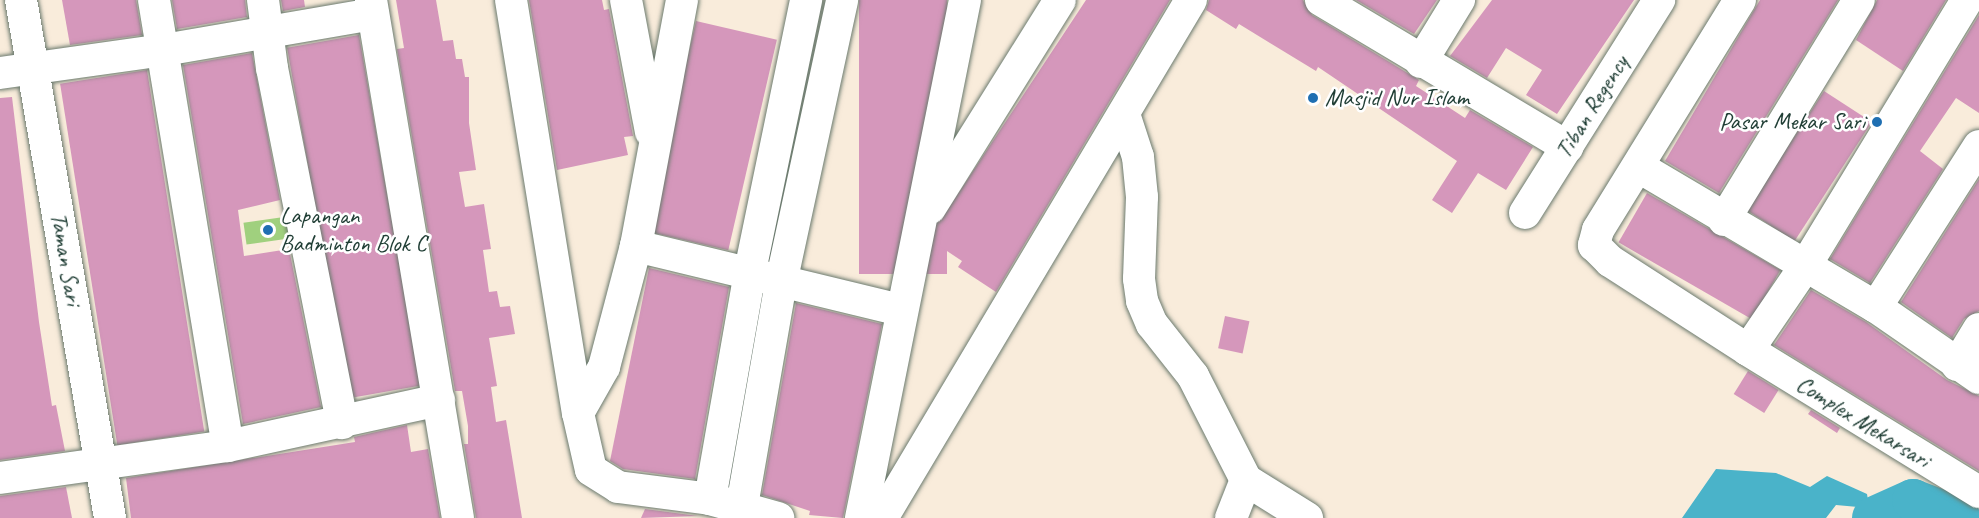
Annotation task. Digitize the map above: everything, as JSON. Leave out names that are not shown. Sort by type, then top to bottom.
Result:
[{"type":"street","name":"Taman Sari","points":[[16,70],[21,0]]},
{"type":"street","points":[[154,0],[228,446]]},
{"type":"street","points":[[263,0],[342,423]]},
{"type":"street","points":[[511,0],[588,464],[596,475],[618,487],[710,499],[742,506],[778,518]]},
{"type":"street","points":[[626,0],[653,147]]},
{"type":"street","points":[[578,413],[604,366],[636,246],[682,0]]},
{"type":"street","points":[[710,499],[750,271],[806,0]]},
{"type":"street","points":[[742,506],[781,283],[842,0]]},
{"type":"street","points":[[861,518],[965,0]]},
{"type":"street","points":[[920,223],[1060,0]]},
{"type":"street","points":[[882,518],[1191,0]]},
{"type":"street","points":[[1321,0],[1421,62],[1568,147]]},
{"type":"street","points":[[1421,62],[1459,0]]},
{"type":"street","name":"Tiban Regency","points":[[1525,213],[1659,0]]},
{"type":"street","name":"Complex Mekarsari","points":[[1740,0],[1598,230],[1596,250],[1748,350],[1979,492]]},
{"type":"street","points":[[1724,219],[1859,0]]},
{"type":"street","points":[[1748,350],[1804,268],[1967,0]]},
{"type":"street","name":"Taman Sari","points":[[0,3],[16,70],[90,462],[110,518]]},
{"type":"street","points":[[16,70],[164,50],[267,31],[372,7],[458,518]]},
{"type":"street","points":[[1124,114],[1138,157],[1142,197],[1139,279],[1142,301],[1152,324],[1193,376],[1246,480],[1307,518]]},
{"type":"street","points":[[1876,307],[1979,146]]},
{"type":"street","points":[[1639,167],[1804,268],[1876,307],[1968,372],[1979,329]]},
{"type":"street","points":[[636,246],[750,271],[781,283],[901,310]]},
{"type":"street","points":[[0,478],[90,462],[228,446],[342,423],[439,400]]},
{"type":"street","name":"Taman Sari","points":[[90,462],[90,518]]},
{"type":"street","points":[[1231,518],[1246,480]]},
{"type":"green space","name":"Lapangan Badminton Blok C","points":[[291,216],[294,238],[247,244],[243,223]]},
{"type":"water","points":[[1716,469],[1776,473],[1810,487],[1827,476],[1867,494],[1871,518],[1858,507],[1836,505],[1826,518],[1682,518]]},
{"type":"building","points":[[62,0],[136,0],[142,35],[70,45]]},
{"type":"building","points":[[172,0],[245,0],[247,17],[177,29]]},
{"type":"building","points":[[281,0],[304,0],[305,7],[283,11]]},
{"type":"building","points":[[396,0],[436,0],[443,41],[453,40],[456,59],[462,59],[465,77],[469,77],[469,123],[476,170],[459,172],[465,207],[484,204],[491,249],[483,250],[489,292],[497,291],[500,307],[510,306],[515,334],[489,338],[497,386],[491,387],[496,422],[506,420],[522,518],[476,518],[464,444],[468,444],[468,426],[462,391],[455,391],[397,49],[404,48]]},
{"type":"building","points":[[529,0],[602,0],[604,10],[609,9],[633,136],[624,137],[628,155],[557,170]]},
{"type":"building","points":[[859,0],[947,0],[947,274],[859,274]]},
{"type":"building","points":[[1086,0],[1170,0],[996,292],[958,267],[962,261],[935,243],[938,224]]},
{"type":"building","points":[[1209,0],[1303,0],[1312,15],[1419,80],[1416,86],[1465,118],[1470,110],[1533,147],[1506,190],[1478,173],[1452,213],[1432,200],[1457,161],[1318,67],[1316,71],[1239,24],[1236,29],[1206,10]]},
{"type":"building","points":[[1356,0],[1437,0],[1414,34]]},
{"type":"building","points":[[1492,0],[1634,0],[1557,114],[1526,95],[1542,70],[1506,48],[1487,78],[1450,56]]},
{"type":"building","points":[[1760,0],[1838,0],[1719,193],[1665,161]]},
{"type":"building","points":[[1877,0],[1946,0],[1903,71],[1856,40]]},
{"type":"building","points":[[1979,15],[1979,113],[1956,98],[1920,151],[1943,169],[1870,283],[1830,259]]},
{"type":"building","points":[[696,21],[777,40],[728,250],[647,231]]},
{"type":"building","points":[[359,35],[421,386],[349,398],[287,48]]},
{"type":"building","points":[[252,53],[280,200],[238,210],[244,256],[289,249],[321,407],[243,424],[183,65]]},
{"type":"building","points":[[147,70],[204,431],[117,445],[60,84]]},
{"type":"building","points":[[1824,91],[1872,122],[1794,241],[1747,210]]},
{"type":"building","points":[[12,97],[39,322],[52,406],[56,405],[65,451],[0,460],[0,98]]},
{"type":"building","points":[[1979,179],[1979,311],[1964,319],[1952,338],[1901,302]]},
{"type":"building","points":[[1647,193],[1780,270],[1752,319],[1618,242]]},
{"type":"building","points":[[649,268],[729,287],[695,479],[623,469],[610,461]]},
{"type":"building","points":[[1811,290],[1866,322],[1947,380],[1979,396],[1979,471],[1774,345]]},
{"type":"building","points":[[796,303],[882,324],[843,518],[809,515],[810,511],[762,495]]},
{"type":"building","points":[[1225,316],[1249,321],[1243,353],[1218,348]]},
{"type":"building","points":[[1748,371],[1779,390],[1764,413],[1734,394]]},
{"type":"building","points":[[1811,410],[1840,428],[1837,433],[1808,414]]},
{"type":"building","points":[[407,425],[411,452],[428,449],[440,518],[131,518],[126,478],[355,442],[354,437]]},
{"type":"building","points":[[66,487],[72,518],[0,518],[0,496]]},
{"type":"building","points":[[645,509],[698,516],[641,518]]},
{"type":"waterway","points":[[1873,518],[1913,500],[1960,518]]},
{"type":"place","name":"Masjid Nur Islam","points":[[1313,98]]},
{"type":"place","name":"Pasar Mekar Sari","points":[[1877,122]]},
{"type":"place","name":"Lapangan Badminton Blok C","points":[[268,230]]}]
